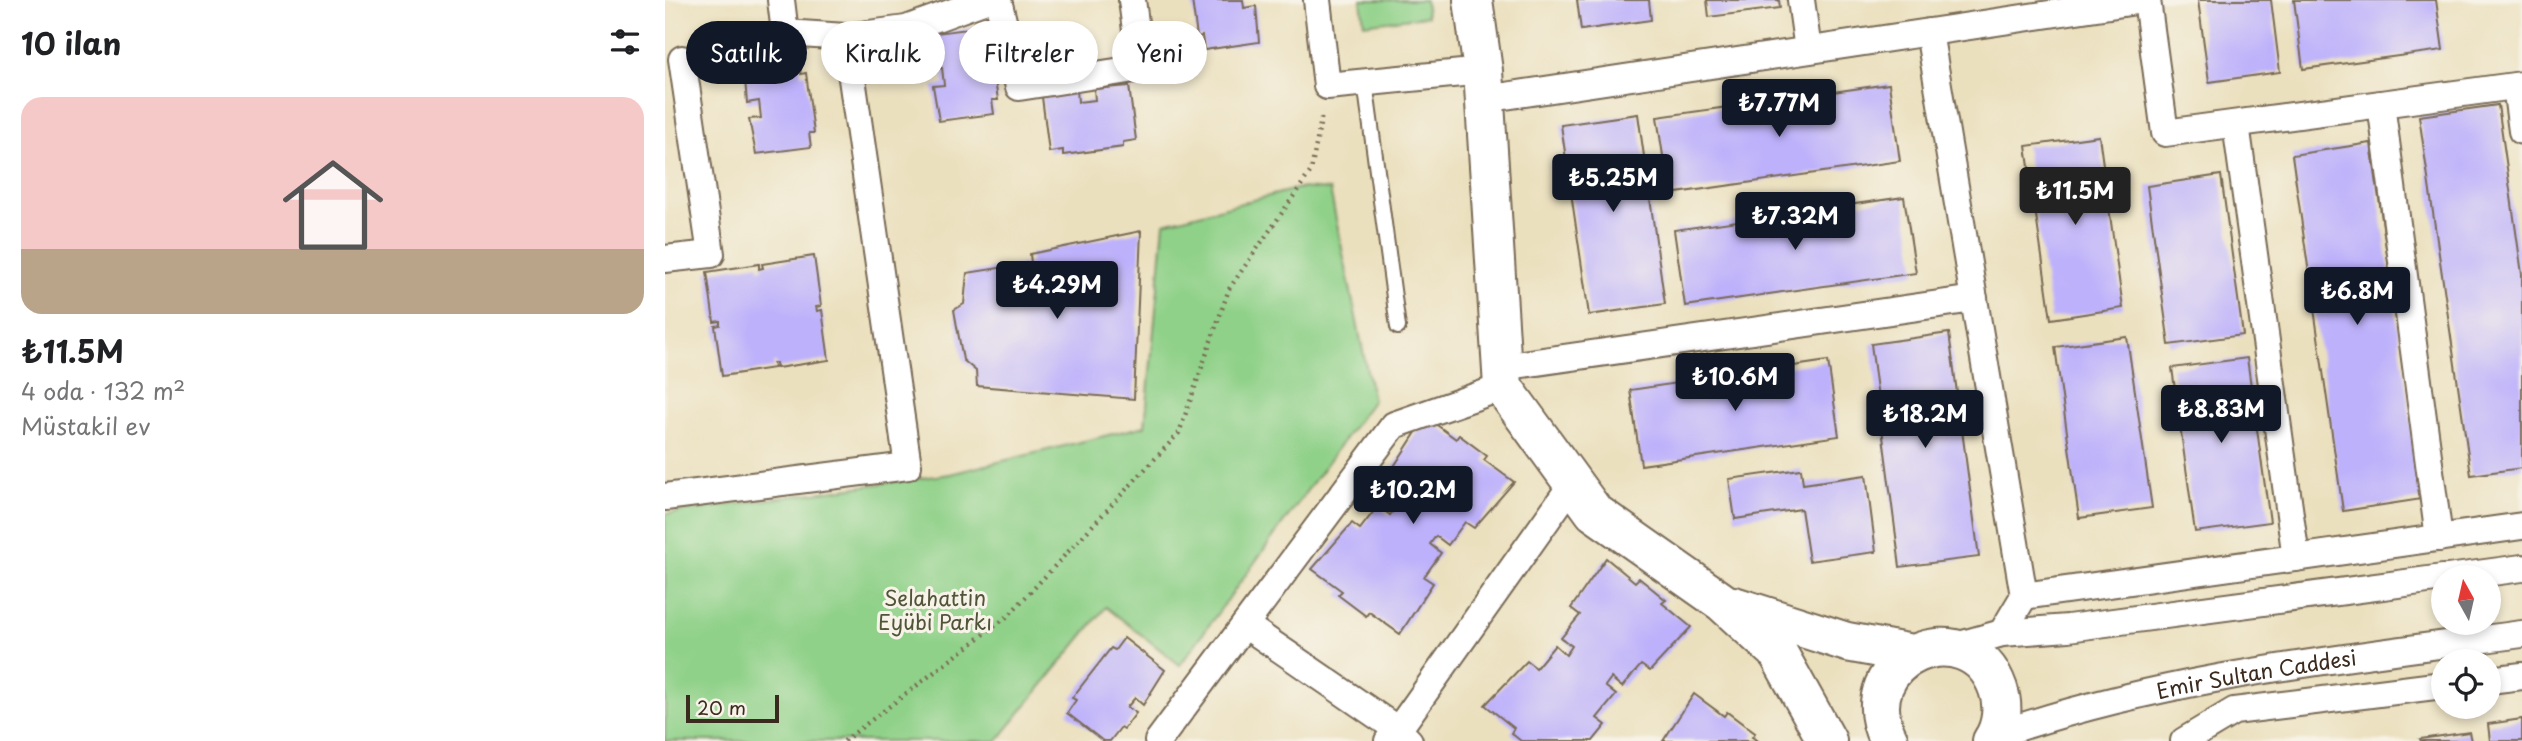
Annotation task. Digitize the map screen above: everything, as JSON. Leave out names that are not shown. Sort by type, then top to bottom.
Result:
[{"type":"street","points":[[781,0],[785,33],[821,35]]},
{"type":"street","points":[[928,21],[986,0]]},
{"type":"street","points":[[998,0],[1019,87],[1141,68],[1132,0]]},
{"type":"street","points":[[1317,0],[1327,86],[1365,82],[1484,85],[1808,50],[2145,0],[2165,133],[2519,85],[2522,131]]},
{"type":"street","points":[[1473,0],[1484,85],[1503,377],[1594,512],[1722,602],[1777,653],[1827,741]]},
{"type":"street","points":[[1801,0],[1808,50]]},
{"type":"street","points":[[1929,32],[2024,596],[2002,633]]},
{"type":"street","points":[[665,260],[711,254],[682,60]]},
{"type":"street","points":[[665,497],[908,466],[853,84]]},
{"type":"street","points":[[2381,104],[2439,538]]},
{"type":"street","points":[[2236,124],[2296,558]]},
{"type":"street","points":[[1159,741],[1394,425],[1503,377],[1974,299]]},
{"type":"street","points":[[1245,625],[1398,737],[1573,483]]},
{"type":"street","points":[[2024,596],[2522,526]]},
{"type":"street","points":[[2501,571],[2522,568]]},
{"type":"street","points":[[1949,648],[2002,633],[2068,628],[2431,580]]},
{"type":"street","points":[[1722,602],[1847,642],[1912,654]]},
{"type":"street","name":"Emir Sultan Caddesi","points":[[1994,738],[2131,695],[2244,672],[2522,634]]},
{"type":"street","points":[[1853,741],[1884,723],[1884,685],[1895,667],[1912,654],[1930,648],[1949,648],[1967,653],[1983,664],[1995,679],[2001,707],[1994,738]]},
{"type":"street","points":[[2501,679],[2522,676]]},
{"type":"street","points":[[2184,741],[2234,711],[2431,686]]},
{"type":"lane","points":[[1365,82],[1398,327]]},
{"type":"path","points":[[844,741],[1009,616],[1179,433],[1229,289],[1311,170],[1327,86]]},
{"type":"green space","points":[[1361,0],[1425,0],[1427,16],[1364,24]]},
{"type":"green space","name":"Selahattin Eyübi Parkı","points":[[1300,188],[1330,190],[1373,400],[1180,665],[1106,607],[997,741],[665,741],[665,514],[950,474],[1145,426],[1164,223]]},
{"type":"building","points":[[1192,0],[1243,0],[1244,8],[1256,6],[1259,42],[1207,50],[1207,21],[1195,21]]},
{"type":"building","points":[[1577,0],[1649,0],[1651,20],[1581,30]]},
{"type":"building","points":[[1707,0],[1779,0],[1780,8],[1709,17]]},
{"type":"building","points":[[2198,0],[2271,0],[2280,72],[2209,82]]},
{"type":"building","points":[[2294,0],[2436,0],[2443,50],[2303,69]]},
{"type":"building","points":[[959,30],[959,84],[996,84],[998,100],[992,100],[994,114],[939,121],[933,86],[945,84],[945,32]]},
{"type":"building","points":[[807,80],[814,133],[809,133],[811,147],[756,154],[749,119],[761,118],[759,101],[747,103],[745,84],[807,84]]},
{"type":"building","points":[[1889,84],[1900,161],[1669,194],[1657,117]]},
{"type":"building","points":[[1129,86],[1136,140],[1123,142],[1123,147],[1063,155],[1063,150],[1049,152],[1042,97],[1077,90],[1078,102],[1095,100],[1094,89]]},
{"type":"building","points":[[2498,105],[2522,274],[2522,468],[2471,475],[2419,116]]},
{"type":"building","points":[[1638,114],[1665,304],[1589,315],[1561,125]]},
{"type":"building","points":[[2099,136],[2123,308],[2051,319],[2026,146]]},
{"type":"building","points":[[2371,143],[2422,499],[2343,511],[2292,155]]},
{"type":"building","points":[[2221,175],[2243,335],[2169,345],[2147,186]]},
{"type":"building","points":[[1904,197],[1916,273],[1685,306],[1674,230]]},
{"type":"building","points":[[1141,231],[1134,399],[977,386],[976,371],[963,360],[954,310],[964,304],[967,273],[1031,263],[1030,254]]},
{"type":"building","points":[[814,256],[821,306],[816,307],[817,311],[822,310],[829,360],[777,368],[776,363],[773,363],[774,368],[722,376],[715,326],[720,325],[720,321],[714,322],[707,272],[759,264],[759,269],[763,268],[762,264]]},
{"type":"building","points":[[1949,333],[1979,557],[1900,567],[1871,344]]},
{"type":"building","points":[[2127,337],[2152,508],[2079,518],[2055,347]]},
{"type":"building","points":[[2247,358],[2270,522],[2195,532],[2172,368]]},
{"type":"building","points":[[1828,361],[1839,436],[1641,465],[1630,390]]},
{"type":"building","points":[[1426,417],[1456,439],[1459,435],[1487,456],[1484,460],[1514,482],[1474,528],[1465,522],[1448,545],[1436,536],[1430,544],[1441,553],[1424,577],[1433,583],[1400,634],[1369,612],[1366,616],[1338,595],[1342,591],[1312,569],[1352,523],[1360,529],[1378,506],[1390,515],[1396,507],[1384,498],[1402,474],[1393,468]]},
{"type":"building","points":[[1801,469],[1803,484],[1866,475],[1876,552],[1809,561],[1801,509],[1735,519],[1729,479]]},
{"type":"building","points":[[1606,558],[1635,582],[1639,578],[1666,600],[1662,603],[1691,627],[1650,671],[1641,665],[1622,687],[1611,678],[1605,686],[1616,695],[1597,718],[1606,725],[1593,741],[1521,741],[1511,733],[1514,728],[1485,705],[1527,661],[1536,668],[1555,645],[1566,655],[1572,646],[1561,638],[1580,615],[1571,608]]},
{"type":"building","points":[[1124,638],[1165,670],[1143,705],[1135,698],[1127,707],[1136,713],[1124,729],[1121,727],[1110,741],[1103,741],[1067,713],[1076,700],[1072,698],[1111,648],[1115,650]]},
{"type":"building","points":[[1694,694],[1724,716],[1727,712],[1755,733],[1752,737],[1758,741],[1663,741]]},
{"type":"building","points":[[2522,719],[2522,741],[2490,741],[2488,724]]},
{"type":"building","points":[[2469,732],[2471,741],[2420,739]]}]
